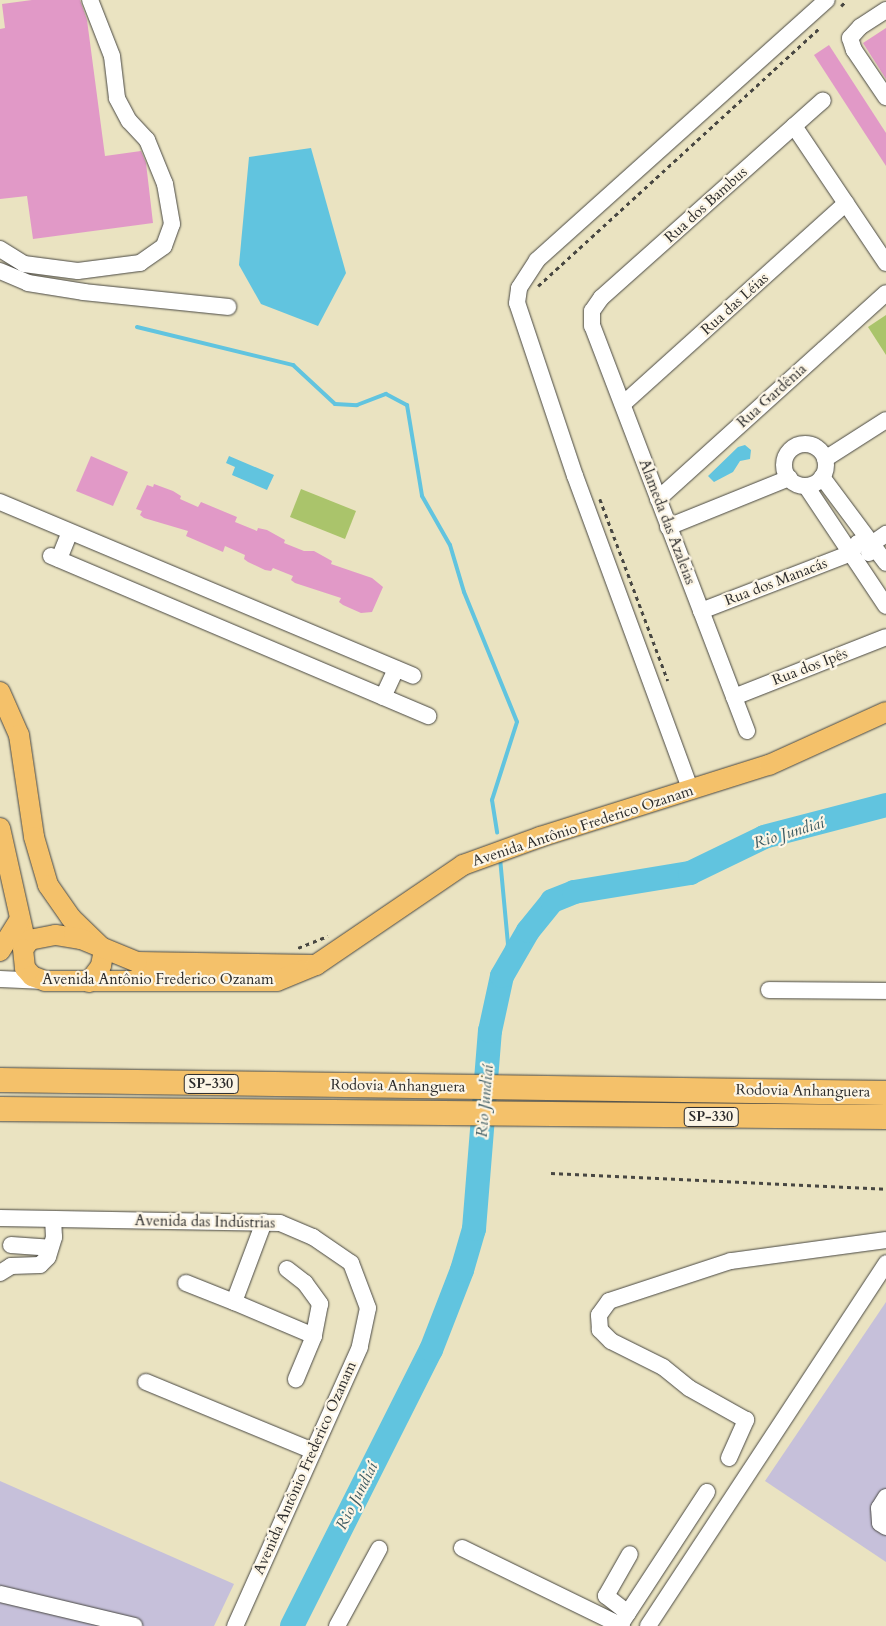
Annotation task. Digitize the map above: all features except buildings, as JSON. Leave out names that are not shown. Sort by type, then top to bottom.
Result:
[{"type":"highway","name":"Rodovia Anhanguera","points":[[0,1080],[886,1093]]},
{"type":"highway","name":"Rodovia Anhanguera","points":[[0,1109],[886,1117]]},
{"type":"main road","points":[[0,692],[19,735],[34,836],[48,884],[71,918],[104,950]]},
{"type":"main road","name":"Avenida Antônio Frederico Ozanam","points":[[45,981],[89,982],[188,973],[316,965],[464,865],[509,847],[769,765],[886,712]]},
{"type":"main road","points":[[0,725],[19,735]]},
{"type":"main road","points":[[0,828],[25,946],[25,968],[32,976],[45,981]]},
{"type":"main road","points":[[0,951],[19,920]]},
{"type":"main road","points":[[25,946],[40,936],[81,940],[137,962],[188,973]]},
{"type":"main road","points":[[89,982],[101,966],[104,950]]},
{"type":"street","points":[[0,250],[24,264],[78,271],[140,262],[164,246],[172,224],[165,184],[147,140],[129,121],[117,98],[112,56],[90,0]]},
{"type":"street","points":[[691,791],[575,476],[516,302],[518,288],[537,260],[827,0]]},
{"type":"street","points":[[886,10],[860,27],[850,38],[854,50],[886,97]]},
{"type":"street","name":"Rua dos Bambus","points":[[592,311],[601,298],[823,100]]},
{"type":"street","points":[[794,126],[886,262]]},
{"type":"street","name":"Rua das Léias","points":[[623,404],[846,204]]},
{"type":"street","points":[[0,271],[28,283],[84,292],[228,307]]},
{"type":"street","name":"Rua Gardênia","points":[[658,499],[886,293]]},
{"type":"street","name":"Alameda das Azaleias","points":[[592,311],[592,326],[747,731]]},
{"type":"street","points":[[822,477],[825,458],[886,420]]},
{"type":"street","points":[[789,478],[785,460],[792,448],[811,445],[825,458]]},
{"type":"street","points":[[806,486],[822,477]]},
{"type":"street","points":[[822,477],[880,539],[886,563]]},
{"type":"street","points":[[668,527],[789,478],[806,486],[886,606]]},
{"type":"street","points":[[0,502],[413,676]]},
{"type":"street","points":[[70,532],[55,558],[428,716]]},
{"type":"street","name":"Rua dos Manacás","points":[[701,611],[851,553],[864,556],[880,539]]},
{"type":"street","name":"Rua dos Ipês","points":[[734,697],[886,637]]},
{"type":"street","points":[[383,697],[396,669]]},
{"type":"street","points":[[0,956],[25,946]]},
{"type":"street","name":"Avenida Antônio Frederico Ozanam","points":[[0,979],[45,981]]},
{"type":"street","points":[[769,990],[886,991]]},
{"type":"street","name":"Avenida das Indústrias","points":[[0,1218],[280,1222],[313,1236],[351,1263],[368,1308]]},
{"type":"street","points":[[0,1273],[11,1266],[40,1265],[50,1248],[53,1219]]},
{"type":"street","points":[[234,1302],[264,1222]]},
{"type":"street","points":[[730,1458],[746,1420],[689,1388],[662,1367],[611,1340],[600,1330],[600,1315],[609,1300],[731,1261],[886,1240]]},
{"type":"street","points":[[11,1245],[50,1248]]},
{"type":"street","points":[[648,1626],[886,1264]]},
{"type":"street","points":[[287,1269],[305,1283],[320,1304],[314,1336],[296,1379]]},
{"type":"street","points":[[186,1283],[314,1336]]},
{"type":"street","name":"Avenida Antônio Frederico Ozanam","points":[[234,1626],[360,1347],[368,1308]]},
{"type":"street","points":[[146,1382],[313,1451]]},
{"type":"street","points":[[623,1621],[707,1492]]},
{"type":"street","points":[[886,1497],[879,1508],[880,1523],[886,1528]]},
{"type":"street","points":[[462,1548],[623,1621]]},
{"type":"street","points":[[337,1626],[379,1549]]},
{"type":"street","points":[[623,1621],[606,1596],[630,1554]]},
{"type":"street","points":[[0,1594],[134,1626]]},
{"type":"path","points":[[294,949],[333,934]]},
{"type":"path","points":[[552,1173],[886,1189]]},
{"type":"shaded area","points":[[886,1302],[886,1562],[765,1481]]},
{"type":"shaded area","points":[[0,1481],[234,1584],[214,1626],[0,1626]]},
{"type":"green space","points":[[886,315],[886,355],[868,327]]},
{"type":"green space","points":[[301,489],[356,511],[345,539],[290,517]]},
{"type":"water","points":[[311,148],[346,273],[318,326],[261,304],[239,265],[249,157]]},
{"type":"water","points":[[745,445],[751,450],[750,459],[740,461],[733,472],[714,482],[708,476],[738,447]]},
{"type":"water","points":[[229,456],[274,475],[267,490],[232,475],[235,467],[226,463]]},
{"type":"waterway","points":[[137,327],[293,365],[335,404],[357,405],[386,394],[407,405],[422,496],[450,545],[464,592],[517,722],[492,800],[497,833]]},
{"type":"waterway","name":"Rio Jundiaí","points":[[292,1626],[431,1350],[462,1270],[474,1229],[490,1031],[502,976],[528,931],[552,901],[574,892],[690,873],[764,837],[886,805]]},
{"type":"waterway","points":[[500,858],[508,944],[502,976]]}]
